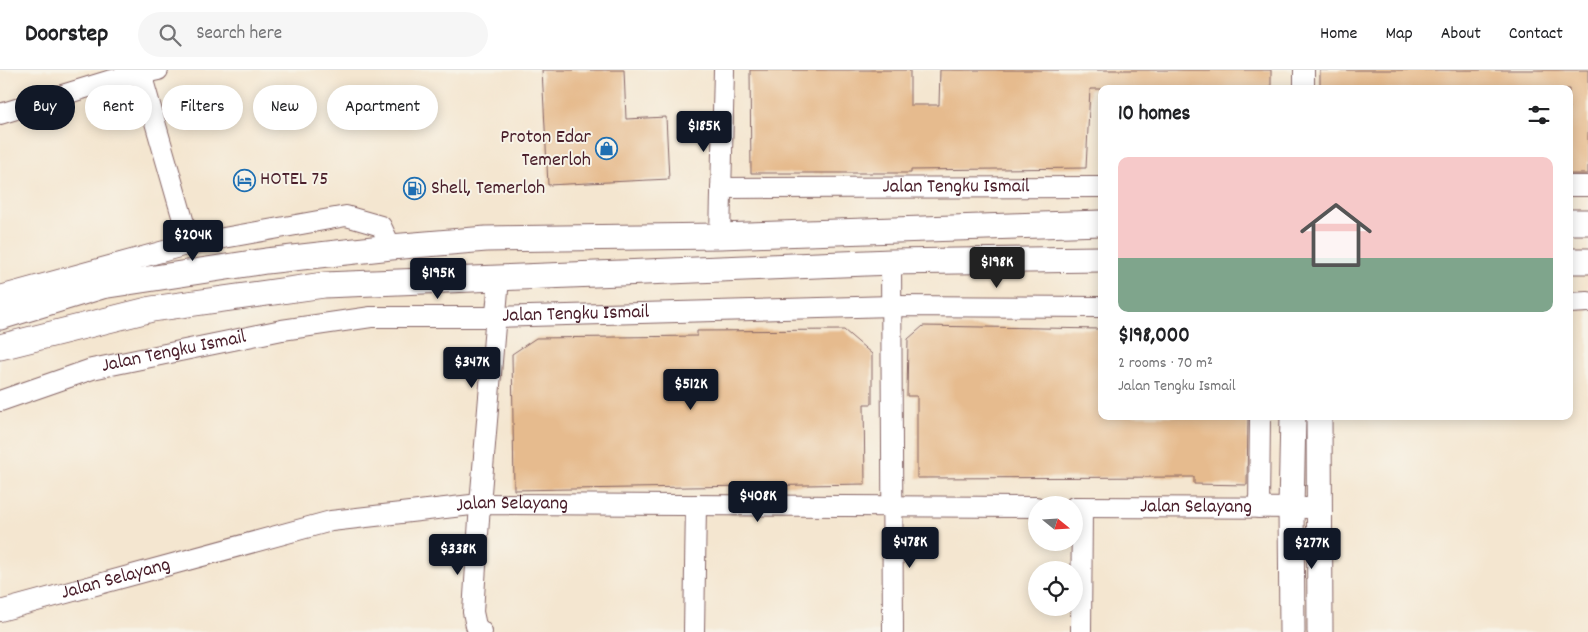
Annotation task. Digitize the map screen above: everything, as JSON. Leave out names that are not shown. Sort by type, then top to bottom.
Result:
[{"type":"main road","points":[[1573,222],[1588,222]]},
{"type":"main road","name":"Jalan Tengku Ismail","points":[[0,316],[102,286],[266,261],[391,247],[486,239],[720,236],[1098,223]]},
{"type":"main road","points":[[1059,224],[1061,260]]},
{"type":"main road","name":"Jalan Tengku Ismail","points":[[0,347],[152,309],[324,286],[892,262],[1098,259]]},
{"type":"main road","points":[[1292,632],[1291,508],[1293,420]]},
{"type":"main road","points":[[1319,420],[1320,632]]},
{"type":"street","points":[[720,236],[724,70]]},
{"type":"street","points":[[1304,70],[1304,85]]},
{"type":"street","points":[[0,114],[108,81],[147,72],[190,244]]},
{"type":"street","points":[[1573,186],[1588,186]]},
{"type":"street","name":"Jalan Tengku Ismail","points":[[721,188],[1098,187]]},
{"type":"street","points":[[0,296],[190,244],[346,216],[381,226],[391,247]]},
{"type":"street","points":[[892,262],[893,632]]},
{"type":"street","points":[[482,632],[476,626],[473,612],[499,278]]},
{"type":"street","points":[[1573,303],[1588,302]]},
{"type":"street","name":"Jalan Tengku Ismail","points":[[0,401],[92,369],[282,330],[371,317],[496,317],[892,306],[1098,307]]},
{"type":"street","points":[[1259,508],[1260,420]]},
{"type":"street","name":"Jalan Selayang","points":[[0,610],[331,522],[480,504],[1028,507]]},
{"type":"street","points":[[694,632],[696,505]]},
{"type":"street","name":"Jalan Selayang","points":[[1083,507],[1319,508]]},
{"type":"street","points":[[1079,551],[1081,632]]},
{"type":"building","name":"Proton Edar Temerloh","points":[[542,70],[624,70],[626,119],[666,117],[669,179],[548,185]]},
{"type":"building","points":[[750,70],[910,70],[910,105],[939,105],[940,70],[1271,70],[1271,85],[1098,85],[1098,89],[1090,89],[1086,168],[911,170],[911,173],[751,173]]},
{"type":"building","points":[[1320,70],[1588,70],[1588,174],[1573,174],[1573,85],[1320,85]]},
{"type":"building","points":[[923,326],[1098,329],[1098,420],[1248,420],[1247,485],[1194,484],[1194,477],[917,478],[917,396],[907,396],[908,339]]},
{"type":"building","points":[[844,330],[872,354],[872,404],[864,404],[865,484],[514,490],[512,354],[536,338],[697,336],[697,331]]},
{"type":"place","name":"Proton Edar Temerloh","points":[[607,149]]},
{"type":"place","name":"HOTEL 75","points":[[244,180]]},
{"type":"place","name":"Shell, Temerloh","points":[[415,189]]}]
